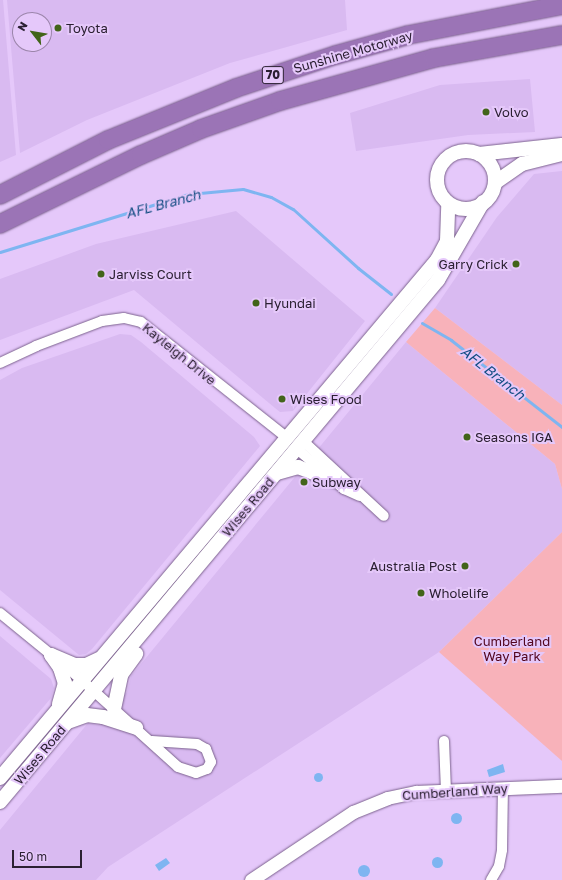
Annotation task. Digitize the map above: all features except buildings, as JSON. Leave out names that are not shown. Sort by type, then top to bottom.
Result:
[{"type":"highway","name":"Sunshine Motorway","points":[[0,195],[108,140],[236,88],[336,55],[408,35],[562,5]]},
{"type":"highway","name":"Sunshine Motorway","points":[[0,224],[141,155],[202,129],[280,102],[434,58],[562,34]]},
{"type":"main road","points":[[479,154],[491,163],[496,182],[494,190],[483,202],[468,209],[448,204],[437,191],[435,181],[437,171],[442,163],[458,153],[479,154],[562,145]]},
{"type":"main road","points":[[496,182],[522,164],[562,154]]},
{"type":"main road","name":"Wises Road","points":[[0,802],[438,280],[483,202]]},
{"type":"main road","name":"Wises Road","points":[[0,778],[286,437],[437,260],[447,240],[448,204]]},
{"type":"main road","name":"Kayleigh Drive","points":[[286,437],[300,445]]},
{"type":"main road","points":[[277,473],[298,467],[334,480]]},
{"type":"main road","points":[[114,710],[120,675],[144,644],[160,611]]},
{"type":"main road","points":[[51,655],[74,665],[86,665],[101,658]]},
{"type":"main road","points":[[51,655],[60,668],[65,683],[54,713]]},
{"type":"main road","points":[[66,724],[77,716],[87,714],[103,717],[136,728]]},
{"type":"street","name":"Kayleigh Drive","points":[[0,363],[36,346],[102,321],[124,318],[141,322],[286,437]]},
{"type":"street","points":[[300,445],[344,489],[362,497]]},
{"type":"street","points":[[300,445],[350,482],[362,497],[384,516]]},
{"type":"street","points":[[0,613],[94,690],[114,710],[152,741],[186,772],[196,774],[207,769],[211,762],[206,749],[197,744],[152,741]]},
{"type":"street","points":[[444,741],[446,791]]},
{"type":"street","name":"Cumberland Way","points":[[251,880],[362,807],[400,795],[446,791],[562,786]]},
{"type":"street","points":[[491,880],[499,866],[502,850],[503,789]]},
{"type":"shaded area","points":[[0,0],[3,0],[16,155],[0,162]]},
{"type":"shaded area","points":[[7,0],[345,0],[347,30],[230,63],[87,120],[20,153]]},
{"type":"shaded area","points":[[530,79],[535,132],[468,135],[356,151],[350,113],[440,85]]},
{"type":"shaded area","points":[[562,171],[562,405],[435,308],[497,217],[534,174]]},
{"type":"shaded area","points":[[236,211],[365,321],[293,411],[280,412],[134,290],[0,340],[0,279],[96,244]]},
{"type":"shaded area","points":[[120,334],[131,335],[141,342],[254,437],[260,446],[92,649],[86,654],[79,655],[0,590],[0,380],[22,368]]},
{"type":"shaded area","points":[[406,342],[555,464],[562,489],[562,532],[439,652],[108,867],[96,880],[0,880],[0,830],[88,723],[99,725],[127,692],[131,676]]},
{"type":"shaded area","points":[[0,636],[51,679],[54,688],[51,698],[0,758]]},
{"type":"green space","points":[[435,308],[562,405],[562,489],[555,464],[406,342]]},
{"type":"green space","name":"Cumberland Way Park","points":[[562,532],[562,761],[439,652]]},
{"type":"water","points":[[503,764],[505,772],[489,777],[487,770]]},
{"type":"water","points":[[318,772],[323,777],[318,782],[313,777]]},
{"type":"water","points":[[456,812],[460,814],[462,818],[460,822],[456,824],[452,822],[450,818],[452,814]]},
{"type":"water","points":[[437,856],[441,858],[443,862],[441,866],[437,868],[433,866],[431,862],[433,858]]},
{"type":"water","points":[[166,858],[170,863],[159,871],[155,865]]},
{"type":"water","points":[[366,865],[369,866],[369,876],[362,877],[359,876],[358,869],[359,866]]},
{"type":"waterway","name":"AFL Branch","points":[[0,252],[189,194],[243,189],[271,197],[293,209],[358,268],[391,294]]},
{"type":"waterway","name":"AFL Branch","points":[[422,323],[451,340],[562,427]]},
{"type":"place","name":"Toyota","points":[[58,28]]},
{"type":"place","name":"Volvo","points":[[486,112]]},
{"type":"place","name":"Garry Crick","points":[[516,264]]},
{"type":"place","name":"Jarviss Court","points":[[101,274]]},
{"type":"place","name":"Hyundai","points":[[256,303]]},
{"type":"place","name":"Wises Food","points":[[282,399]]},
{"type":"place","name":"Seasons IGA","points":[[467,437]]},
{"type":"place","name":"Subway","points":[[304,482]]},
{"type":"place","name":"Australia Post","points":[[465,566]]},
{"type":"place","name":"Wholelife","points":[[421,593]]}]
